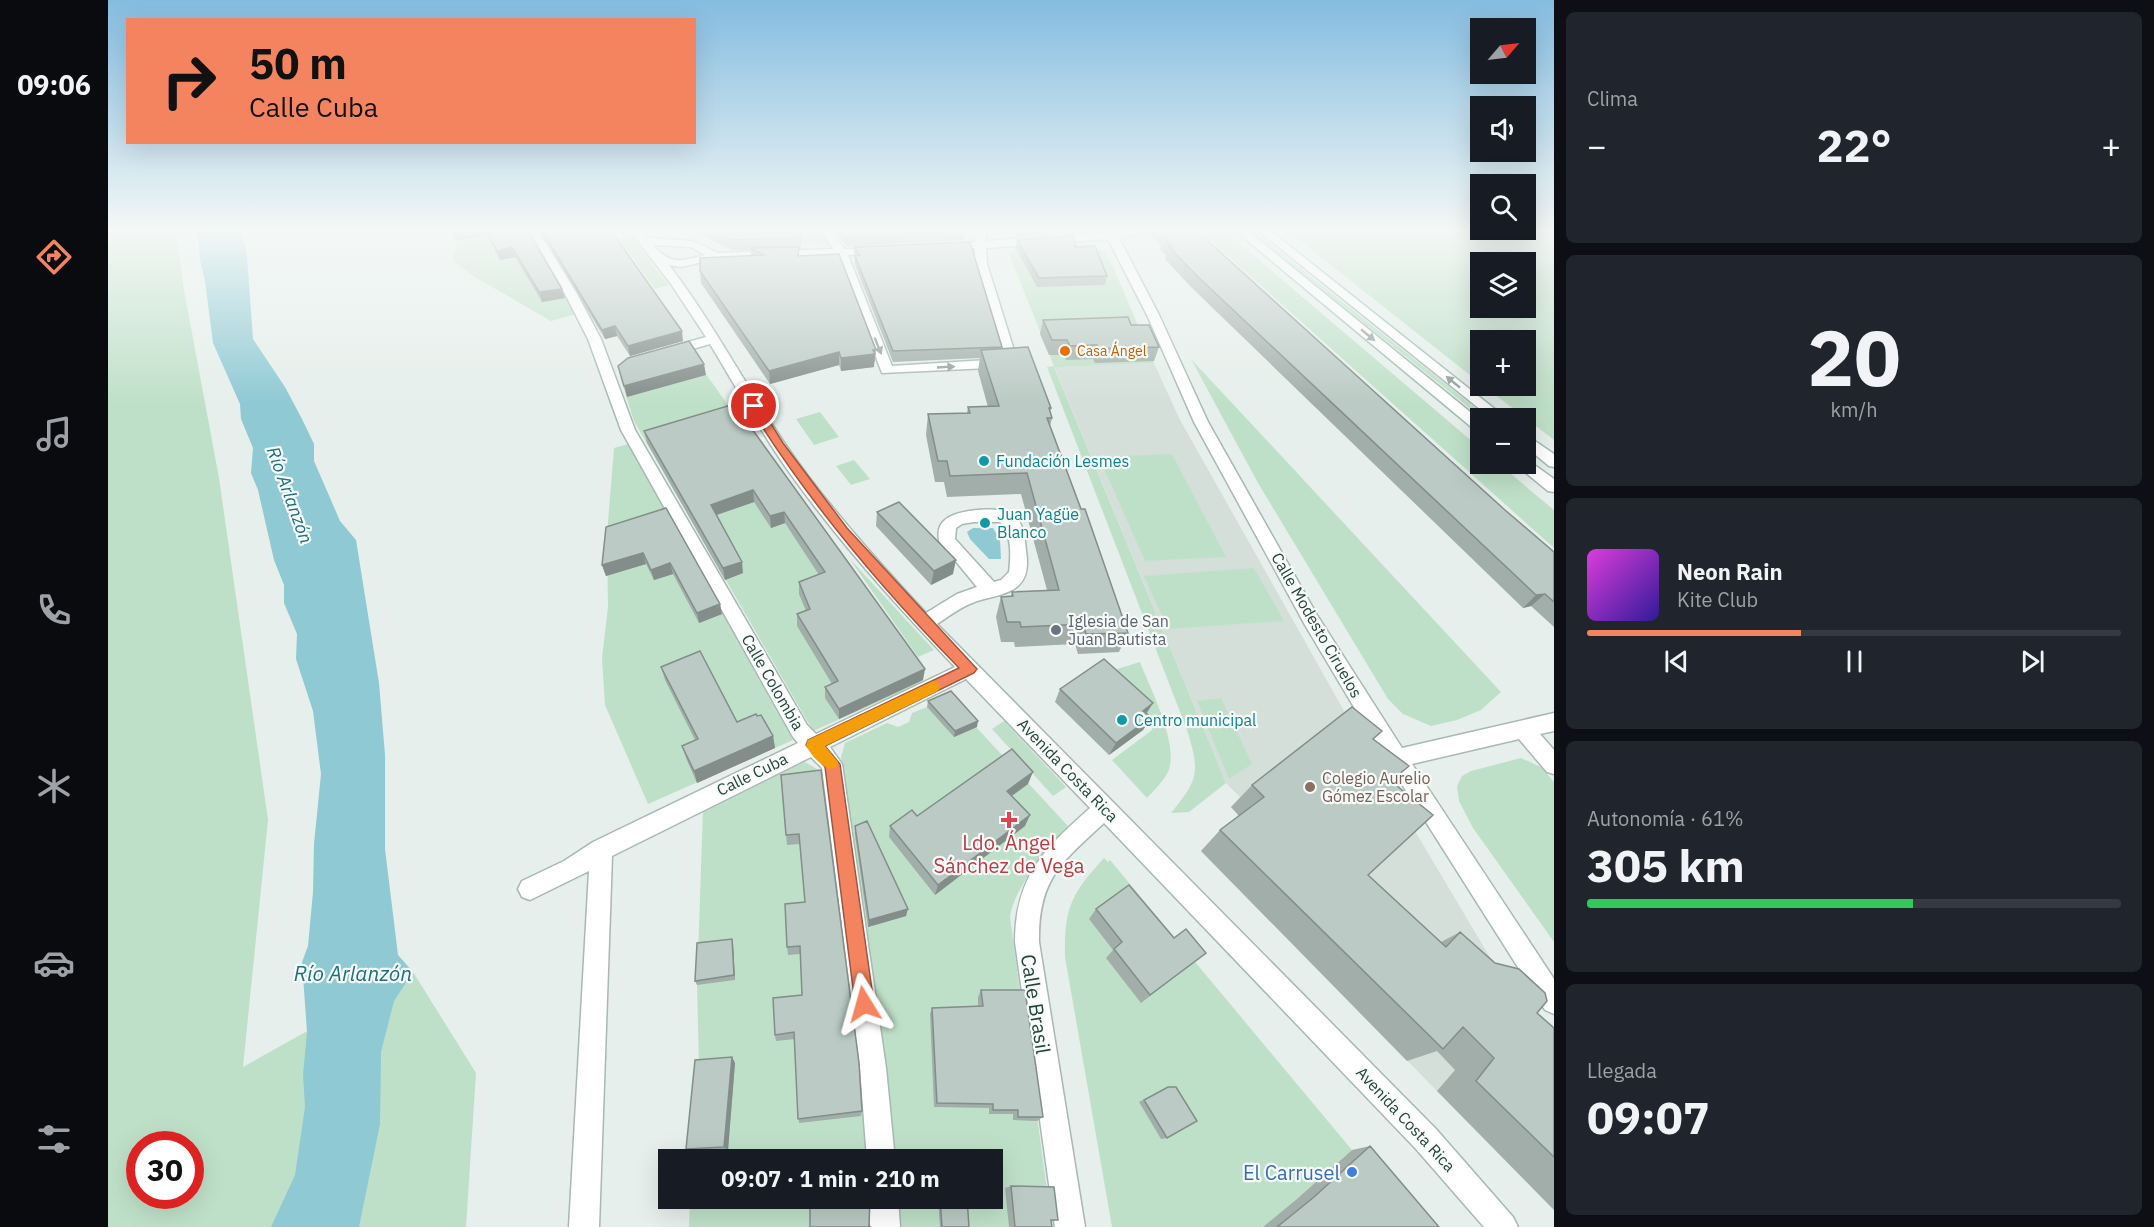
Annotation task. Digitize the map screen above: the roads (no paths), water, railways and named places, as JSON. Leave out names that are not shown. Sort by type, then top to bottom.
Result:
[{"type":"street","name":"Calle Colombia","points":[[568,289],[611,367],[628,430],[800,731],[832,764],[873,1068],[880,1149]]},
{"type":"street","name":"Avenida Costa Rica","points":[[679,289],[779,446],[835,522],[924,623],[1426,1139],[1503,1227]]},
{"type":"street","points":[[856,289],[887,370],[1011,363],[989,289]]},
{"type":"street","name":"Calle Modesto Ciruelos","points":[[1140,289],[1201,422],[1311,620],[1554,1001]]},
{"type":"street","points":[[1312,289],[1470,419]]},
{"type":"street","points":[[1337,289],[1486,408]]},
{"type":"street","points":[[660,354],[713,339]]},
{"type":"street","points":[[1536,448],[1554,462]]},
{"type":"street","points":[[1536,473],[1554,488]]},
{"type":"street","points":[[924,623],[965,598],[1007,585],[1018,576],[1022,563],[1014,525],[1003,516],[956,519],[947,524],[944,532],[947,541],[990,590]]},
{"type":"street","name":"Calle Cuba","points":[[530,890],[572,869],[601,850],[969,669]]},
{"type":"street","points":[[1397,758],[1554,722]]},
{"type":"street","points":[[1523,729],[1554,765]]},
{"type":"street","name":"Calle Brasil","points":[[1070,1227],[1027,942],[1028,908],[1036,883],[1053,857],[1105,808]]},
{"type":"street","points":[[584,1227],[601,850]]},
{"type":"street","points":[[884,1209],[885,1227]]},
{"type":"water","name":"Río Arlanzón","points":[[206,289],[249,289],[253,339],[285,387],[302,419],[314,444],[314,461],[340,521],[356,540],[379,683],[385,755],[385,849],[398,955],[413,972],[394,1001],[381,1052],[380,1124],[359,1227],[271,1227],[295,1175],[305,1107],[303,1075],[307,1032],[302,962],[308,946],[321,774],[313,711],[296,659],[297,634],[284,603],[284,585],[274,560],[258,490],[251,473],[253,448],[241,419],[240,404],[213,343]]},
{"type":"water","points":[[973,528],[993,528],[1000,540],[1001,559],[989,559],[970,539],[967,532]]},
{"type":"place","name":"Casa Ángel","points":[[1065,351]]},
{"type":"place","name":"Fundación Lesmes","points":[[984,461]]},
{"type":"place","name":"Juan Yagüe Blanco","points":[[985,523]]},
{"type":"place","name":"Iglesia de San Juan Bautista","points":[[1056,630]]},
{"type":"place","name":"Centro municipal","points":[[1122,720]]},
{"type":"place","name":"Colegio Aurelio Gómez Escolar","points":[[1310,787]]},
{"type":"place","name":"Ldo. Ángel Sánchez de Vega","points":[[1009,820]]},
{"type":"place","name":"El Carrusel","points":[[1352,1172]]}]
